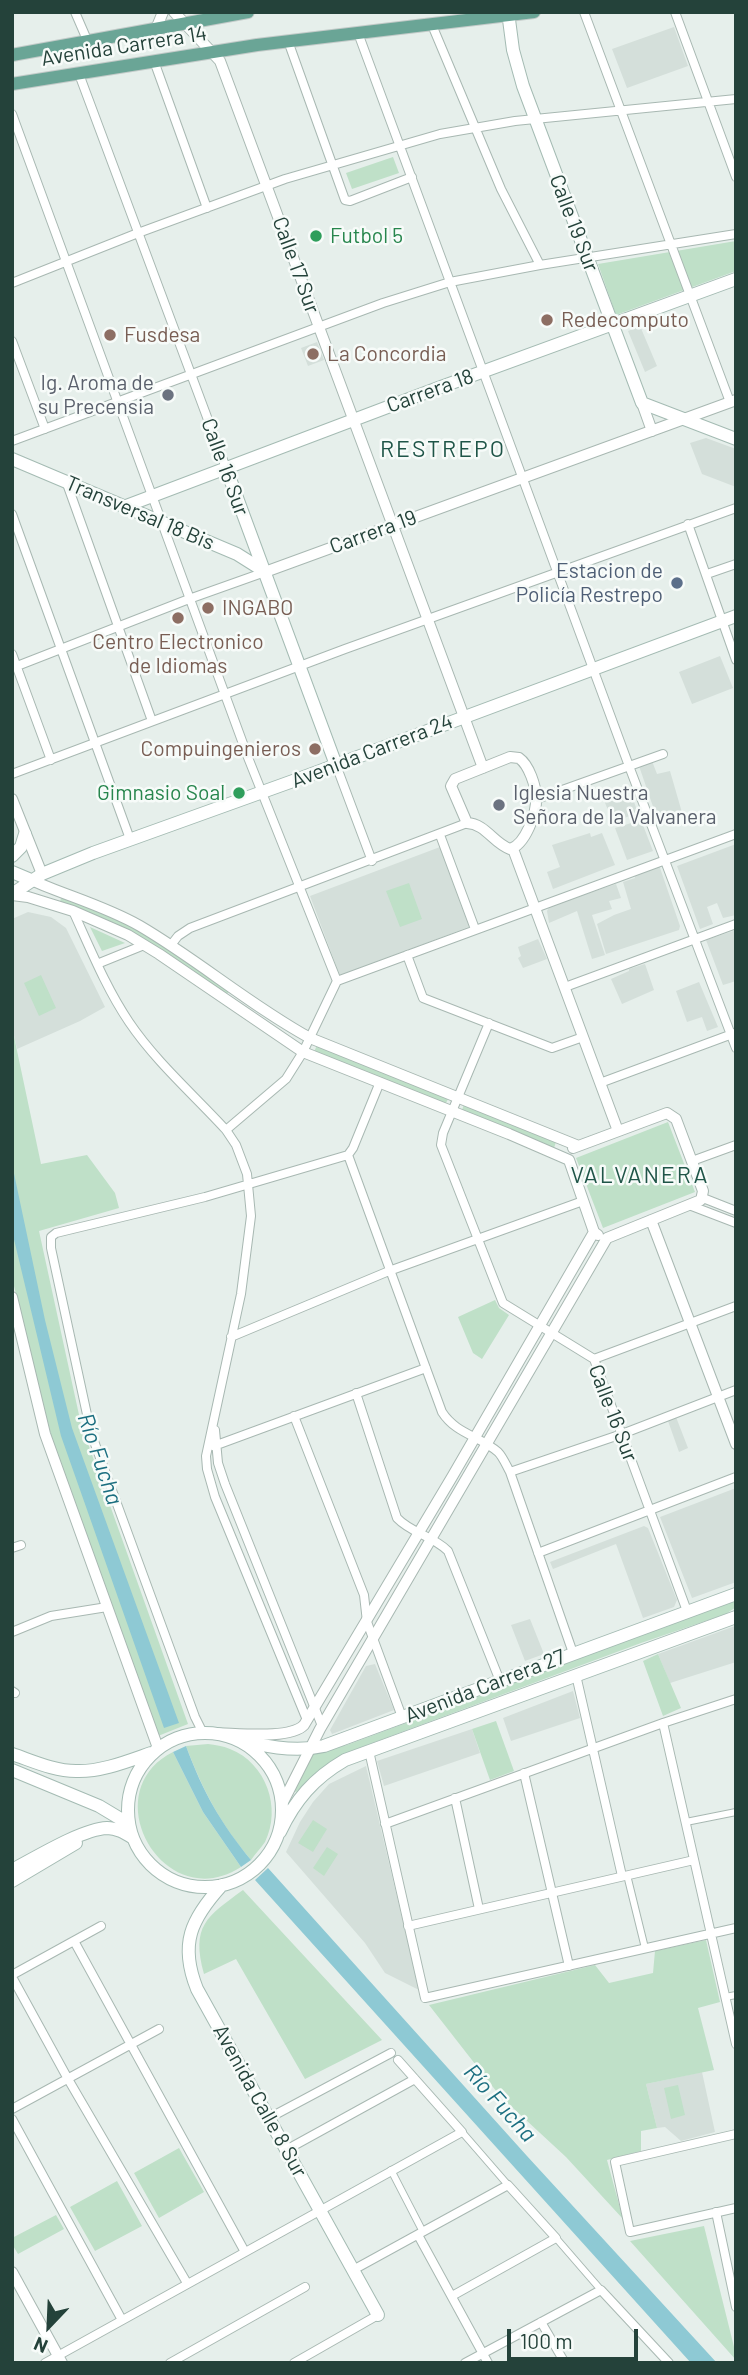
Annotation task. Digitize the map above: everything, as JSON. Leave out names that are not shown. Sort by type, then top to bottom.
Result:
[{"type":"main road","name":"Avenida Carrera 14","points":[[12,55],[248,12]]},
{"type":"main road","name":"Avenida Carrera 14","points":[[12,84],[212,51],[534,12]]},
{"type":"main road","name":"Calle 19 Sur","points":[[508,14],[518,71],[642,403]]},
{"type":"main road","name":"Carrera 18","points":[[126,506],[353,419],[736,279]]},
{"type":"main road","points":[[642,403],[736,439]]},
{"type":"main road","name":"Transversal 18 Bis","points":[[12,460],[237,554],[265,572]]},
{"type":"main road","name":"Calle 16 Sur","points":[[226,468],[336,765]]},
{"type":"main road","name":"Avenida Carrera 24","points":[[12,894],[36,877],[130,839],[736,616]]},
{"type":"main road","points":[[12,856],[21,847],[25,834]]},
{"type":"main road","points":[[12,872],[36,877]]},
{"type":"main road","name":"Avenida Carrera 27","points":[[231,1737],[271,1747],[309,1749],[338,1741],[736,1594]]},
{"type":"main road","name":"Avenida Carrera 27","points":[[279,1832],[299,1798],[318,1778],[345,1760],[736,1617]]},
{"type":"main road","points":[[12,1754],[76,1772],[102,1768],[155,1751],[185,1735],[208,1733],[231,1737],[261,1756],[272,1770],[279,1786],[282,1804],[279,1832],[270,1852],[255,1869],[246,1876],[222,1885],[204,1887],[187,1885],[170,1878],[146,1859],[133,1838],[128,1802],[132,1784],[140,1768],[155,1751]]},
{"type":"main road","points":[[12,1770],[99,1806],[129,1824]]},
{"type":"main road","points":[[12,1870],[60,1844],[94,1832],[111,1828],[133,1838]]},
{"type":"main road","points":[[12,1881],[94,1832]]},
{"type":"main road","name":"Avenida Calle 8 Sur","points":[[222,1885],[197,1916],[188,1943],[188,1958],[197,1989],[378,2315]]},
{"type":"street","points":[[75,12],[88,42]]},
{"type":"street","points":[[156,29],[163,12]]},
{"type":"street","name":"Calle 17 Sur","points":[[174,12],[220,61],[483,768]]},
{"type":"street","points":[[584,12],[690,296],[733,401]]},
{"type":"street","points":[[675,12],[736,177]]},
{"type":"street","points":[[432,25],[501,189],[541,265]]},
{"type":"street","points":[[358,33],[629,766],[733,1033],[736,1048]]},
{"type":"street","points":[[288,41],[347,201],[412,177]]},
{"type":"street","points":[[155,61],[207,208]]},
{"type":"street","name":"Calle 16 Sur","points":[[79,74],[226,468]]},
{"type":"street","points":[[12,283],[267,186],[400,146],[475,127],[736,99]]},
{"type":"street","points":[[12,114],[189,599],[337,981]]},
{"type":"street","points":[[12,441],[383,303],[450,282],[736,234]]},
{"type":"street","points":[[12,341],[45,429]]},
{"type":"street","name":"Carrera 19","points":[[14,666],[189,599],[733,401]]},
{"type":"street","name":"Calle 19 Sur","points":[[642,403],[652,431]]},
{"type":"street","points":[[66,481],[152,721]]},
{"type":"street","points":[[12,774],[299,666],[736,508]]},
{"type":"street","points":[[12,514],[130,839]]},
{"type":"street","points":[[688,524],[736,660]]},
{"type":"street","points":[[707,574],[736,564]]},
{"type":"street","points":[[12,654],[14,666],[51,760]]},
{"type":"street","points":[[537,799],[663,754]]},
{"type":"street","points":[[467,823],[452,789],[452,782],[510,757],[519,758],[527,765],[537,799],[526,835],[513,849]]},
{"type":"street","name":"Calle 16 Sur","points":[[336,765],[372,860]]},
{"type":"street","points":[[12,799],[25,834],[36,877],[116,914],[171,945],[310,1038],[576,1145]]},
{"type":"street","points":[[171,945],[190,928],[467,823],[479,826],[502,846],[513,849]]},
{"type":"street","points":[[226,1130],[286,1079],[303,1052],[337,981],[736,834]]},
{"type":"street","points":[[440,835],[475,929]]},
{"type":"street","points":[[513,849],[618,1131]]},
{"type":"street","points":[[12,894],[73,911],[144,944],[303,1052],[569,1160]]},
{"type":"street","points":[[73,911],[120,1008],[138,1035],[226,1130],[244,1163],[250,1184],[251,1216],[245,1270],[230,1337],[212,1446],[205,1461],[212,1489],[307,1720]]},
{"type":"street","points":[[565,987],[736,924]]},
{"type":"street","points":[[97,964],[144,944]]},
{"type":"street","points":[[407,956],[423,998],[552,1048],[583,1037]]},
{"type":"street","points":[[230,1002],[238,990]]},
{"type":"street","points":[[453,1112],[489,1023]]},
{"type":"street","points":[[600,1083],[733,1033]]},
{"type":"street","points":[[380,1082],[348,1155],[205,1197],[56,1233],[51,1237],[51,1248],[91,1433],[195,1717],[208,1733],[283,1733],[300,1729],[307,1720],[594,1232]]},
{"type":"street","name":"Calle 16 Sur","points":[[453,1112],[441,1141],[503,1303],[594,1359],[687,1611]]},
{"type":"street","points":[[607,1238],[594,1232],[569,1160],[576,1145],[664,1114],[671,1114],[676,1119],[692,1161],[703,1198]]},
{"type":"street","points":[[692,1161],[736,1145]]},
{"type":"street","points":[[348,1155],[389,1271],[447,1420],[458,1430],[501,1456],[510,1472],[573,1653]]},
{"type":"street","points":[[282,1804],[309,1749],[607,1238],[703,1198],[736,1211]]},
{"type":"street","points":[[230,1337],[389,1271],[583,1201]]},
{"type":"street","points":[[690,1205],[736,1223]]},
{"type":"street","points":[[651,1220],[736,1444]]},
{"type":"street","points":[[12,1297],[16,1330],[45,1434],[155,1751]]},
{"type":"street","points":[[594,1359],[736,1306]]},
{"type":"street","points":[[212,1446],[426,1368]]},
{"type":"street","points":[[510,1472],[622,1434],[736,1390]]},
{"type":"street","points":[[356,1393],[394,1511],[399,1520],[419,1533],[432,1537],[448,1551],[500,1681]]},
{"type":"street","points":[[294,1416],[364,1595],[366,1622],[402,1717]]},
{"type":"street","points":[[212,1446],[322,1727]]},
{"type":"street","points":[[538,1553],[736,1477]]},
{"type":"street","points":[[364,1595],[380,1599]]},
{"type":"street","points":[[12,1632],[51,1616],[107,1607]]},
{"type":"street","points":[[576,1675],[645,1948]]},
{"type":"street","points":[[385,1824],[735,1699],[736,1710]]},
{"type":"street","points":[[663,1723],[735,2039]]},
{"type":"street","points":[[369,1751],[425,1998],[736,1928]]},
{"type":"street","points":[[524,1773],[569,1965]]},
{"type":"street","points":[[12,1782],[26,1775]]},
{"type":"street","points":[[455,1798],[479,1909]]},
{"type":"street","points":[[685,1822],[736,1812]]},
{"type":"street","points":[[408,1926],[694,1860]]},
{"type":"street","points":[[101,1926],[12,1976],[68,2079],[187,2283]]},
{"type":"street","points":[[74,1941],[245,2252]]},
{"type":"street","points":[[725,1997],[736,1995]]},
{"type":"street","points":[[12,2109],[159,2029]]},
{"type":"street","points":[[269,2119],[391,2053]]},
{"type":"street","points":[[398,2060],[669,2363]]},
{"type":"street","points":[[286,2150],[415,2079]]},
{"type":"street","points":[[12,2119],[121,2320]]},
{"type":"street","points":[[45,2363],[60,2359],[121,2320],[462,2132]]},
{"type":"street","points":[[736,2134],[615,2162],[630,2232],[736,2208]]},
{"type":"street","points":[[391,2171],[420,2234],[488,2363]]},
{"type":"street","points":[[353,2270],[508,2185]]},
{"type":"street","points":[[716,2212],[736,2307]]},
{"type":"street","points":[[452,2297],[556,2238]]},
{"type":"street","points":[[12,2272],[60,2359]]},
{"type":"street","points":[[170,2363],[305,2287]]},
{"type":"street","points":[[465,2363],[601,2290]]},
{"type":"street","points":[[294,2363],[304,2360],[378,2315]]},
{"type":"street","points":[[541,2322],[565,2363]]},
{"type":"shaded area","points":[[674,27],[688,66],[627,88],[612,49]]},
{"type":"shaded area","points":[[640,326],[657,366],[645,372],[628,331]]},
{"type":"shaded area","name":"La Concordia","points":[[317,342],[324,360],[308,366],[301,348]]},
{"type":"shaded area","points":[[706,438],[736,449],[736,487],[702,474],[690,443]]},
{"type":"shaded area","points":[[720,656],[733,688],[692,704],[679,672]]},
{"type":"shaded area","points":[[652,761],[657,774],[670,771],[683,816],[659,824],[639,766]]},
{"type":"shaded area","points":[[629,788],[638,813],[613,822],[603,798]]},
{"type":"shaded area","points":[[641,820],[653,851],[627,860],[615,828]]},
{"type":"shaded area","points":[[590,833],[591,837],[602,833],[615,865],[553,889],[547,872],[560,867],[552,845]]},
{"type":"shaded area","points":[[736,844],[736,915],[723,918],[717,903],[707,907],[713,924],[700,929],[677,866]]},
{"type":"shaded area","points":[[440,847],[471,926],[340,976],[310,896]]},
{"type":"shaded area","points":[[659,865],[680,926],[679,930],[606,954],[597,924],[631,909],[623,882],[635,878],[634,874]]},
{"type":"shaded area","points":[[616,884],[621,898],[609,901],[612,909],[592,915],[605,955],[592,959],[577,911],[549,923],[547,911],[549,907],[559,903]]},
{"type":"shaded area","points":[[28,912],[51,917],[66,928],[105,1007],[17,1049],[12,1027],[12,919]]},
{"type":"shaded area","points":[[736,930],[736,981],[723,985],[706,940]]},
{"type":"shaded area","points":[[538,939],[547,959],[523,968],[518,958],[521,956],[518,947]]},
{"type":"shaded area","points":[[645,964],[654,990],[622,1004],[611,979]]},
{"type":"shaded area","points":[[699,982],[718,1027],[707,1031],[702,1017],[687,1022],[676,991]]},
{"type":"shaded area","points":[[676,1417],[688,1448],[679,1452],[668,1421]]},
{"type":"shaded area","points":[[736,1488],[736,1582],[692,1598],[660,1517]]},
{"type":"shaded area","points":[[644,1526],[648,1528],[677,1600],[674,1607],[643,1618],[616,1544],[553,1569],[550,1562]]},
{"type":"shaded area","points":[[530,1619],[544,1654],[525,1661],[511,1625]]},
{"type":"shaded area","points":[[735,1626],[736,1662],[670,1683],[658,1654]]},
{"type":"shaded area","points":[[375,1664],[394,1710],[332,1734],[330,1730],[366,1666]]},
{"type":"shaded area","points":[[573,1691],[580,1718],[511,1741],[503,1718]]},
{"type":"shaded area","points":[[472,1729],[480,1753],[384,1786],[377,1761]]},
{"type":"shaded area","points":[[366,1766],[419,1990],[385,1973],[365,1943],[286,1852],[300,1822],[329,1784]]},
{"type":"shaded area","points":[[702,2072],[715,2132],[681,2141],[665,2127],[657,2128],[646,2084]]},
{"type":"green space","points":[[393,157],[399,173],[352,189],[346,173]]},
{"type":"green space","points":[[736,241],[736,271],[616,315],[598,264]]},
{"type":"green space","points":[[409,883],[422,919],[400,927],[386,891]]},
{"type":"green space","points":[[61,898],[115,917],[230,990],[226,995],[60,902]]},
{"type":"green space","points":[[90,927],[125,943],[102,951]]},
{"type":"green space","points":[[41,975],[56,1008],[39,1016],[24,983]]},
{"type":"green space","points":[[12,1027],[41,1164],[87,1155],[115,1193],[119,1208],[39,1231],[81,1424],[188,1724],[158,1736],[54,1447],[12,1278]]},
{"type":"green space","points":[[317,1045],[448,1099],[445,1105],[314,1052]]},
{"type":"green space","points":[[464,1104],[556,1142],[554,1148],[462,1110]]},
{"type":"green space","points":[[668,1122],[695,1192],[603,1228],[576,1158]]},
{"type":"green space","points":[[495,1300],[499,1308],[509,1315],[482,1359],[473,1353],[458,1317]]},
{"type":"green space","points":[[736,1600],[736,1607],[726,1614],[348,1752],[321,1769],[296,1792],[292,1790],[311,1753],[347,1745]]},
{"type":"green space","points":[[658,1654],[681,1708],[663,1716],[643,1661]]},
{"type":"green space","points":[[496,1721],[514,1771],[490,1780],[472,1729]]},
{"type":"green space","points":[[208,1744],[227,1748],[243,1756],[253,1765],[267,1788],[271,1801],[270,1829],[265,1842],[251,1860],[213,1806],[186,1746]]},
{"type":"green space","points":[[173,1752],[203,1812],[241,1867],[213,1878],[187,1876],[165,1863],[148,1843],[139,1819],[139,1794],[150,1770]]},
{"type":"green space","points":[[313,1820],[327,1829],[313,1852],[298,1843]]},
{"type":"green space","points":[[327,1847],[338,1854],[324,1876],[313,1868]]},
{"type":"green space","points":[[243,1890],[382,2040],[305,2079],[236,1959],[204,1974],[199,1944],[205,1924],[219,1908]]},
{"type":"green space","points":[[706,1940],[720,2002],[698,2008],[714,2070],[646,2084],[657,2128],[641,2131],[641,2151],[607,2160],[623,2219],[566,2157],[500,2096],[429,2005],[595,1965],[609,1983],[653,1973],[655,1951]]},
{"type":"green space","points":[[678,2085],[685,2115],[671,2119],[664,2088]]},
{"type":"green space","points":[[179,2148],[204,2192],[159,2218],[134,2173]]},
{"type":"green space","points":[[117,2181],[142,2226],[95,2251],[70,2207]]},
{"type":"green space","points":[[56,2215],[64,2229],[18,2254],[12,2244],[12,2238]]},
{"type":"green space","points":[[704,2226],[736,2355],[736,2360],[630,2241]]},
{"type":"water","points":[[12,1164],[45,1320],[72,1428],[179,1723],[164,1728],[61,1436],[12,1231]]},
{"type":"water","points":[[186,1746],[213,1806],[251,1860],[241,1867],[203,1812],[173,1752]]},
{"type":"water","points":[[268,1868],[717,2363],[691,2363],[255,1880]]},
{"type":"place","name":"Futbol 5","points":[[316,236]]},
{"type":"place","name":"Redecomputo","points":[[547,320]]},
{"type":"place","name":"Fusdesa","points":[[110,335]]},
{"type":"place","name":"La Concordia","points":[[313,354]]},
{"type":"place","name":"Ig. Aroma de su Precensia","points":[[168,395]]},
{"type":"place","name":"Estacion de Policía Restrepo","points":[[677,583]]},
{"type":"place","name":"INGABO","points":[[208,608]]},
{"type":"place","name":"Centro Electronico de Idiomas","points":[[178,618]]},
{"type":"place","name":"Compuingenieros","points":[[315,749]]},
{"type":"place","name":"Gimnasio Soal","points":[[239,793]]},
{"type":"place","name":"Iglesia Nuestra Señora de la Valvanera","points":[[499,805]]},
{"type":"district","name":"RESTREPO","points":[[443,449]]},
{"type":"district","name":"VALVANERA","points":[[640,1175]]},
{"type":"water label","name":"Río Fucha","points":[[100,1459]]},
{"type":"water label","name":"Río Fucha","points":[[500,2103]]}]
